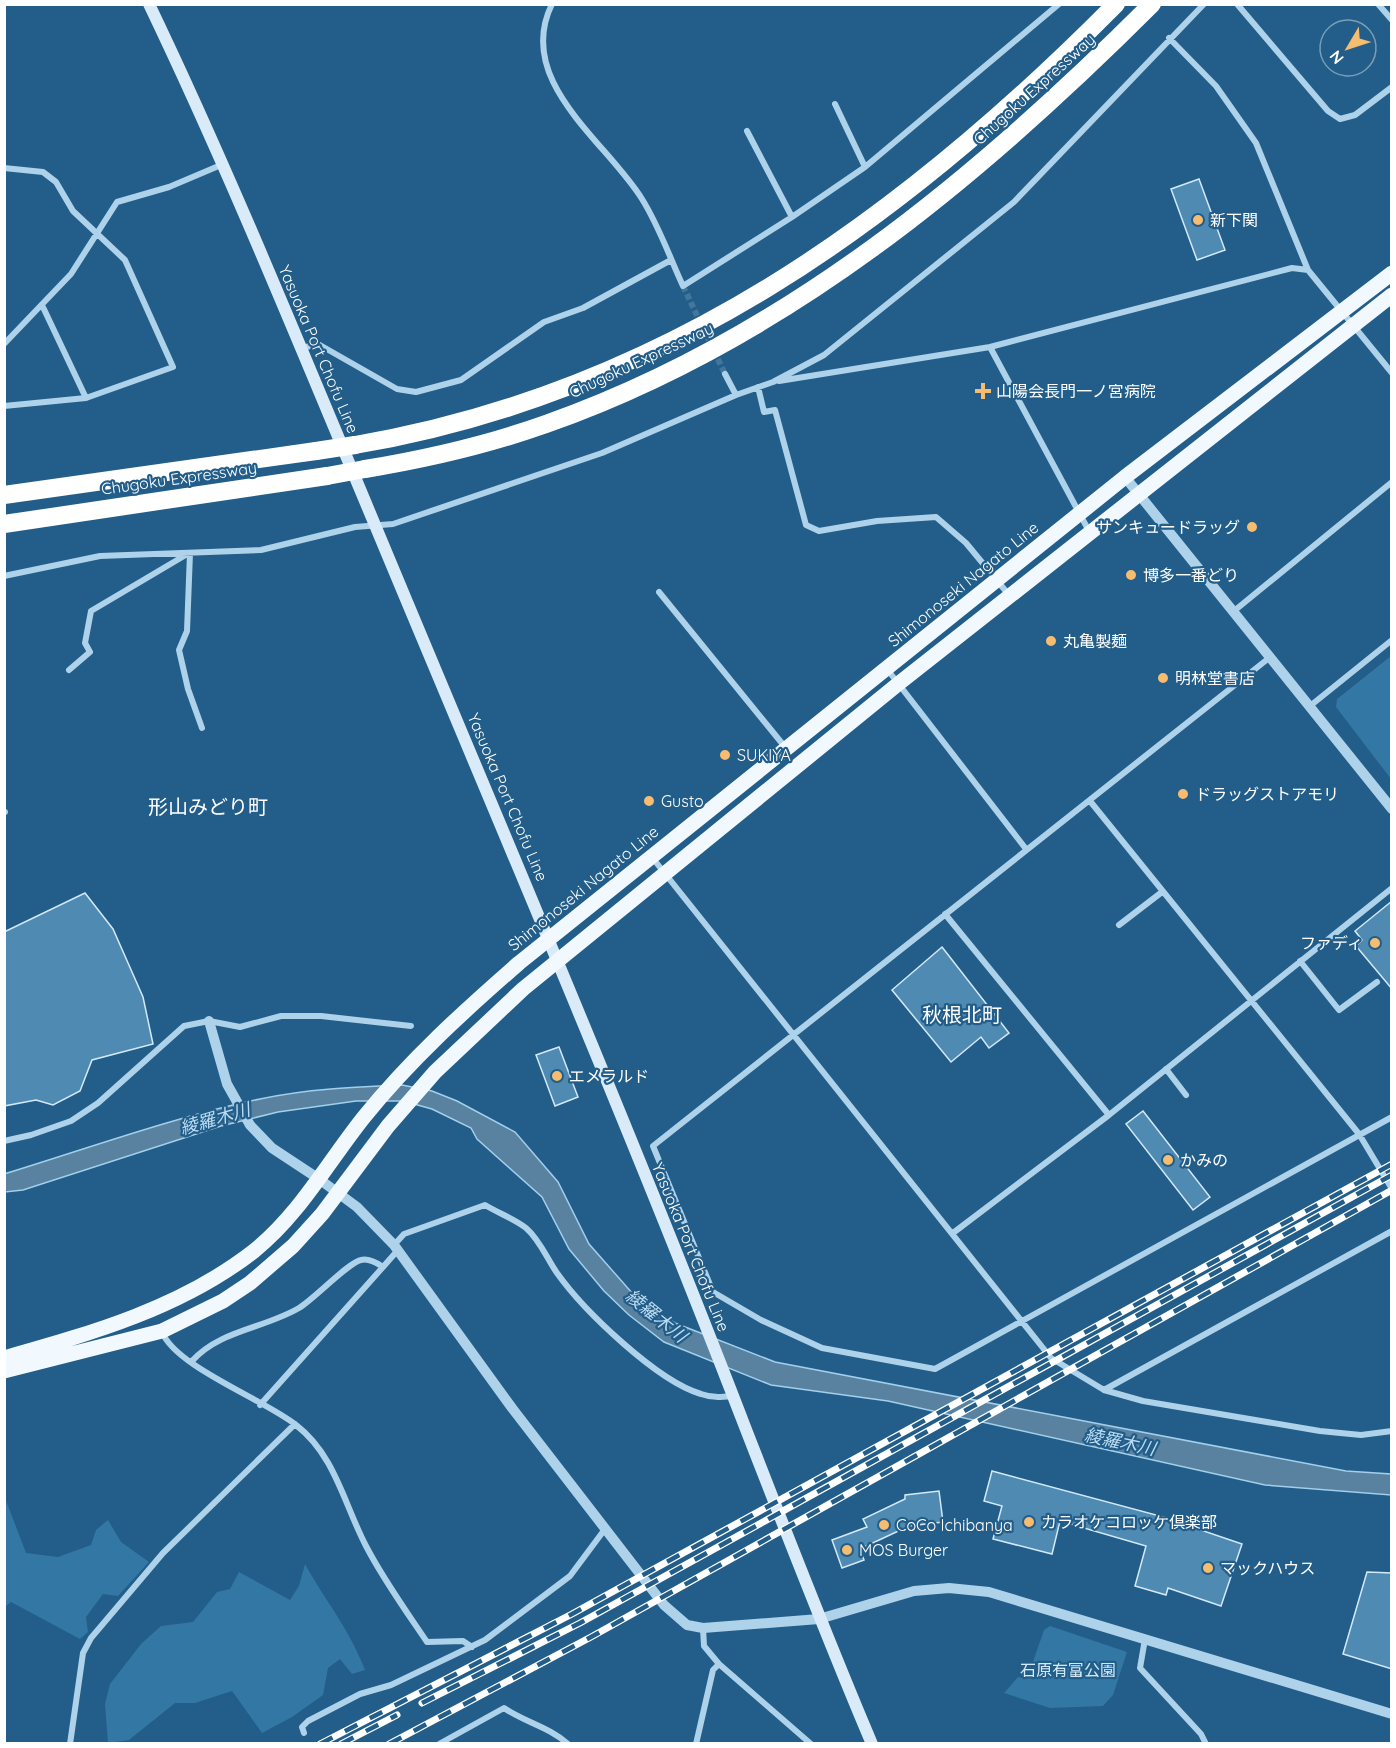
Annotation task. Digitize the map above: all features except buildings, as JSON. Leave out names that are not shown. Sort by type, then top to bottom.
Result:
[{"type":"highway","name":"Chugoku Expressway","points":[[4,495],[355,445],[468,420],[537,400],[669,344],[756,297],[835,246],[903,196],[989,124],[1116,4]]},
{"type":"highway","name":"Chugoku Expressway","points":[[4,524],[365,470],[475,446],[545,424],[614,398],[684,365],[770,318],[848,267],[919,215],[988,158],[1091,65],[1152,4]]},
{"type":"main road","name":"Yasuoka Port Chofu Line","points":[[149,4],[302,348],[550,939],[731,1391],[819,1619],[872,1743]]},
{"type":"main road","name":"Shimonoseki Nagato Line","points":[[4,1358],[97,1331],[194,1290],[255,1250],[278,1228],[319,1179],[364,1118],[408,1067],[466,1009],[786,747],[1125,477],[1392,273]]},
{"type":"main road","points":[[4,1371],[162,1331],[223,1301],[250,1283],[293,1246],[339,1193],[388,1126],[435,1072],[523,989],[898,684],[1392,295]]},
{"type":"street","points":[[552,4],[542,27],[543,57],[556,86],[600,148],[642,199],[683,286],[792,217],[865,166],[1059,4]]},
{"type":"street","points":[[773,382],[824,355],[1014,202],[1204,4]]},
{"type":"street","points":[[1237,4],[1328,111],[1340,119],[1355,115],[1392,87]]},
{"type":"street","points":[[1378,4],[1392,20]]},
{"type":"street","points":[[1169,38],[1216,86],[1256,142],[1308,270],[1392,373]]},
{"type":"street","points":[[835,104],[865,166]]},
{"type":"street","points":[[747,131],[792,217]]},
{"type":"street","points":[[4,344],[71,274],[117,202],[169,187],[221,165]]},
{"type":"street","points":[[4,168],[43,172],[56,183],[73,211],[125,260],[173,367],[86,398],[4,405]]},
{"type":"street","points":[[302,348],[318,344],[397,388],[416,392],[461,380],[544,322],[583,308],[671,260]]},
{"type":"street","points":[[4,576],[100,556],[261,550],[375,525],[393,524],[612,449],[736,395],[773,382],[990,347],[1292,268],[1308,270]]},
{"type":"street","points":[[42,304],[86,398]]},
{"type":"street","points":[[990,347],[1090,533]]},
{"type":"street","points":[[725,374],[736,395]]},
{"type":"street","points":[[758,387],[764,412],[775,410],[806,525],[819,531],[877,521],[936,517],[966,543],[1010,596]]},
{"type":"street","points":[[1125,477],[1392,809]]},
{"type":"street","points":[[1234,611],[1392,482]]},
{"type":"street","points":[[69,670],[90,652],[85,643],[91,611],[190,553]]},
{"type":"street","points":[[190,553],[187,631],[179,650],[188,689],[202,728]]},
{"type":"street","points":[[659,591],[786,747]]},
{"type":"street","points":[[1310,706],[1392,640]]},
{"type":"street","points":[[1269,658],[653,1146],[713,1292],[760,1320],[822,1348],[935,1369],[1392,1117]]},
{"type":"street","points":[[886,668],[1026,849]]},
{"type":"street","points":[[1090,801],[1359,1134],[1392,1189]]},
{"type":"street","points":[[651,856],[1050,1358],[1104,1390],[1143,1401],[1361,1436],[1392,1431]]},
{"type":"street","points":[[952,1233],[1109,1115],[1392,888]]},
{"type":"street","points":[[1119,925],[1162,892]]},
{"type":"street","points":[[945,914],[1109,1115]]},
{"type":"street","points":[[1300,961],[1339,1010],[1377,982]]},
{"type":"street","points":[[4,1141],[71,1121],[98,1103],[184,1026],[209,1021],[240,1027],[281,1016],[321,1016],[411,1026]]},
{"type":"street","points":[[209,1021],[227,1084],[237,1107],[262,1139],[339,1193],[396,1248],[512,1408],[605,1529],[674,1617],[687,1625],[703,1628],[819,1619],[914,1591],[949,1588],[989,1592],[1392,1714]]},
{"type":"street","points":[[1166,1069],[1186,1095]]},
{"type":"street","points":[[260,1405],[383,1267],[404,1234],[485,1205],[525,1227],[573,1293],[603,1325],[633,1351],[671,1379],[699,1394],[714,1397],[731,1391]]},
{"type":"street","points":[[1104,1390],[1392,1232]]},
{"type":"street","points":[[192,1361],[204,1348],[218,1339],[264,1324],[298,1309],[361,1260],[372,1261],[383,1267]]},
{"type":"street","points":[[162,1331],[166,1341],[192,1361],[260,1405],[295,1424],[319,1449],[333,1470],[365,1545],[427,1642],[463,1641],[472,1647]]},
{"type":"street","points":[[70,1743],[83,1653],[91,1638],[163,1553],[295,1424]]},
{"type":"street","points":[[304,1733],[302,1727],[308,1721],[360,1694],[391,1684],[485,1640],[570,1576],[605,1529]]},
{"type":"street","points":[[703,1628],[704,1646],[718,1664],[811,1743]]},
{"type":"street","points":[[1145,1638],[1140,1668],[1201,1734],[1206,1743]]},
{"type":"street","points":[[696,1743],[713,1670],[718,1664]]},
{"type":"street","points":[[439,1743],[504,1708],[517,1717],[559,1736],[568,1743]]},
{"type":"green space","points":[[1391,656],[1391,779],[1336,707],[1337,699]]},
{"type":"green space","points":[[5,1498],[26,1553],[58,1557],[91,1545],[96,1530],[108,1520],[121,1542],[149,1562],[118,1596],[103,1594],[86,1617],[88,1632],[80,1639],[11,1602],[5,1607]]},
{"type":"green space","points":[[305,1564],[345,1628],[365,1670],[352,1674],[340,1659],[328,1668],[323,1695],[292,1717],[262,1733],[232,1691],[195,1703],[175,1703],[129,1740],[108,1743],[105,1704],[110,1684],[141,1644],[161,1626],[193,1622],[217,1592],[230,1589],[239,1572],[290,1600],[299,1586]]},
{"type":"green space","name":"石原有富公園","points":[[1050,1626],[1127,1652],[1113,1695],[1103,1706],[1050,1708],[1004,1693],[1018,1677],[1027,1679],[1044,1630]]},
{"type":"water","name":"綾羅木川","points":[[402,1085],[432,1091],[457,1101],[515,1132],[558,1182],[589,1244],[640,1302],[675,1323],[775,1362],[1346,1471],[1391,1474],[1391,1495],[1265,1485],[888,1401],[771,1385],[664,1342],[629,1315],[604,1291],[569,1249],[542,1197],[477,1139],[471,1128],[432,1109],[403,1101],[356,1101],[278,1112],[221,1126],[23,1190],[5,1192],[4,1174],[228,1106],[295,1093]]},
{"type":"tunnel","points":[[683,286],[725,374]]},
{"type":"railway","points":[[320,1744],[572,1614],[1392,1164]]},
{"type":"railway","points":[[422,1703],[580,1623],[1392,1175]]},
{"type":"railway","points":[[389,1744],[591,1637],[1392,1190]]},
{"type":"railway","points":[[341,1744],[397,1715]]},
{"type":"place","name":"新下関","points":[[1198,220]]},
{"type":"place","name":"山陽会長門一ノ宮病院","points":[[983,391]]},
{"type":"place","name":"サンキュードラッグ","points":[[1252,527]]},
{"type":"place","name":"博多一番どり","points":[[1131,575]]},
{"type":"place","name":"丸亀製麺","points":[[1051,641]]},
{"type":"place","name":"明林堂書店","points":[[1163,678]]},
{"type":"place","name":"SUKIYA","points":[[725,755]]},
{"type":"place","name":"ドラッグストアモリ","points":[[1183,794]]},
{"type":"place","name":"Gusto","points":[[649,801]]},
{"type":"place","name":"ファディ","points":[[1375,943]]},
{"type":"place","name":"エメラルド","points":[[557,1076]]},
{"type":"place","name":"かみの","points":[[1168,1160]]},
{"type":"place","name":"カラオケコロッケ倶楽部","points":[[1029,1522]]},
{"type":"place","name":"CoCo Ichibanya","points":[[884,1525]]},
{"type":"place","name":"MOS Burger","points":[[847,1550]]},
{"type":"place","name":"マックハウス","points":[[1208,1568]]},
{"type":"district","name":"形山みどり町","points":[[208,807]]},
{"type":"district","name":"秋根北町","points":[[962,1015]]}]
